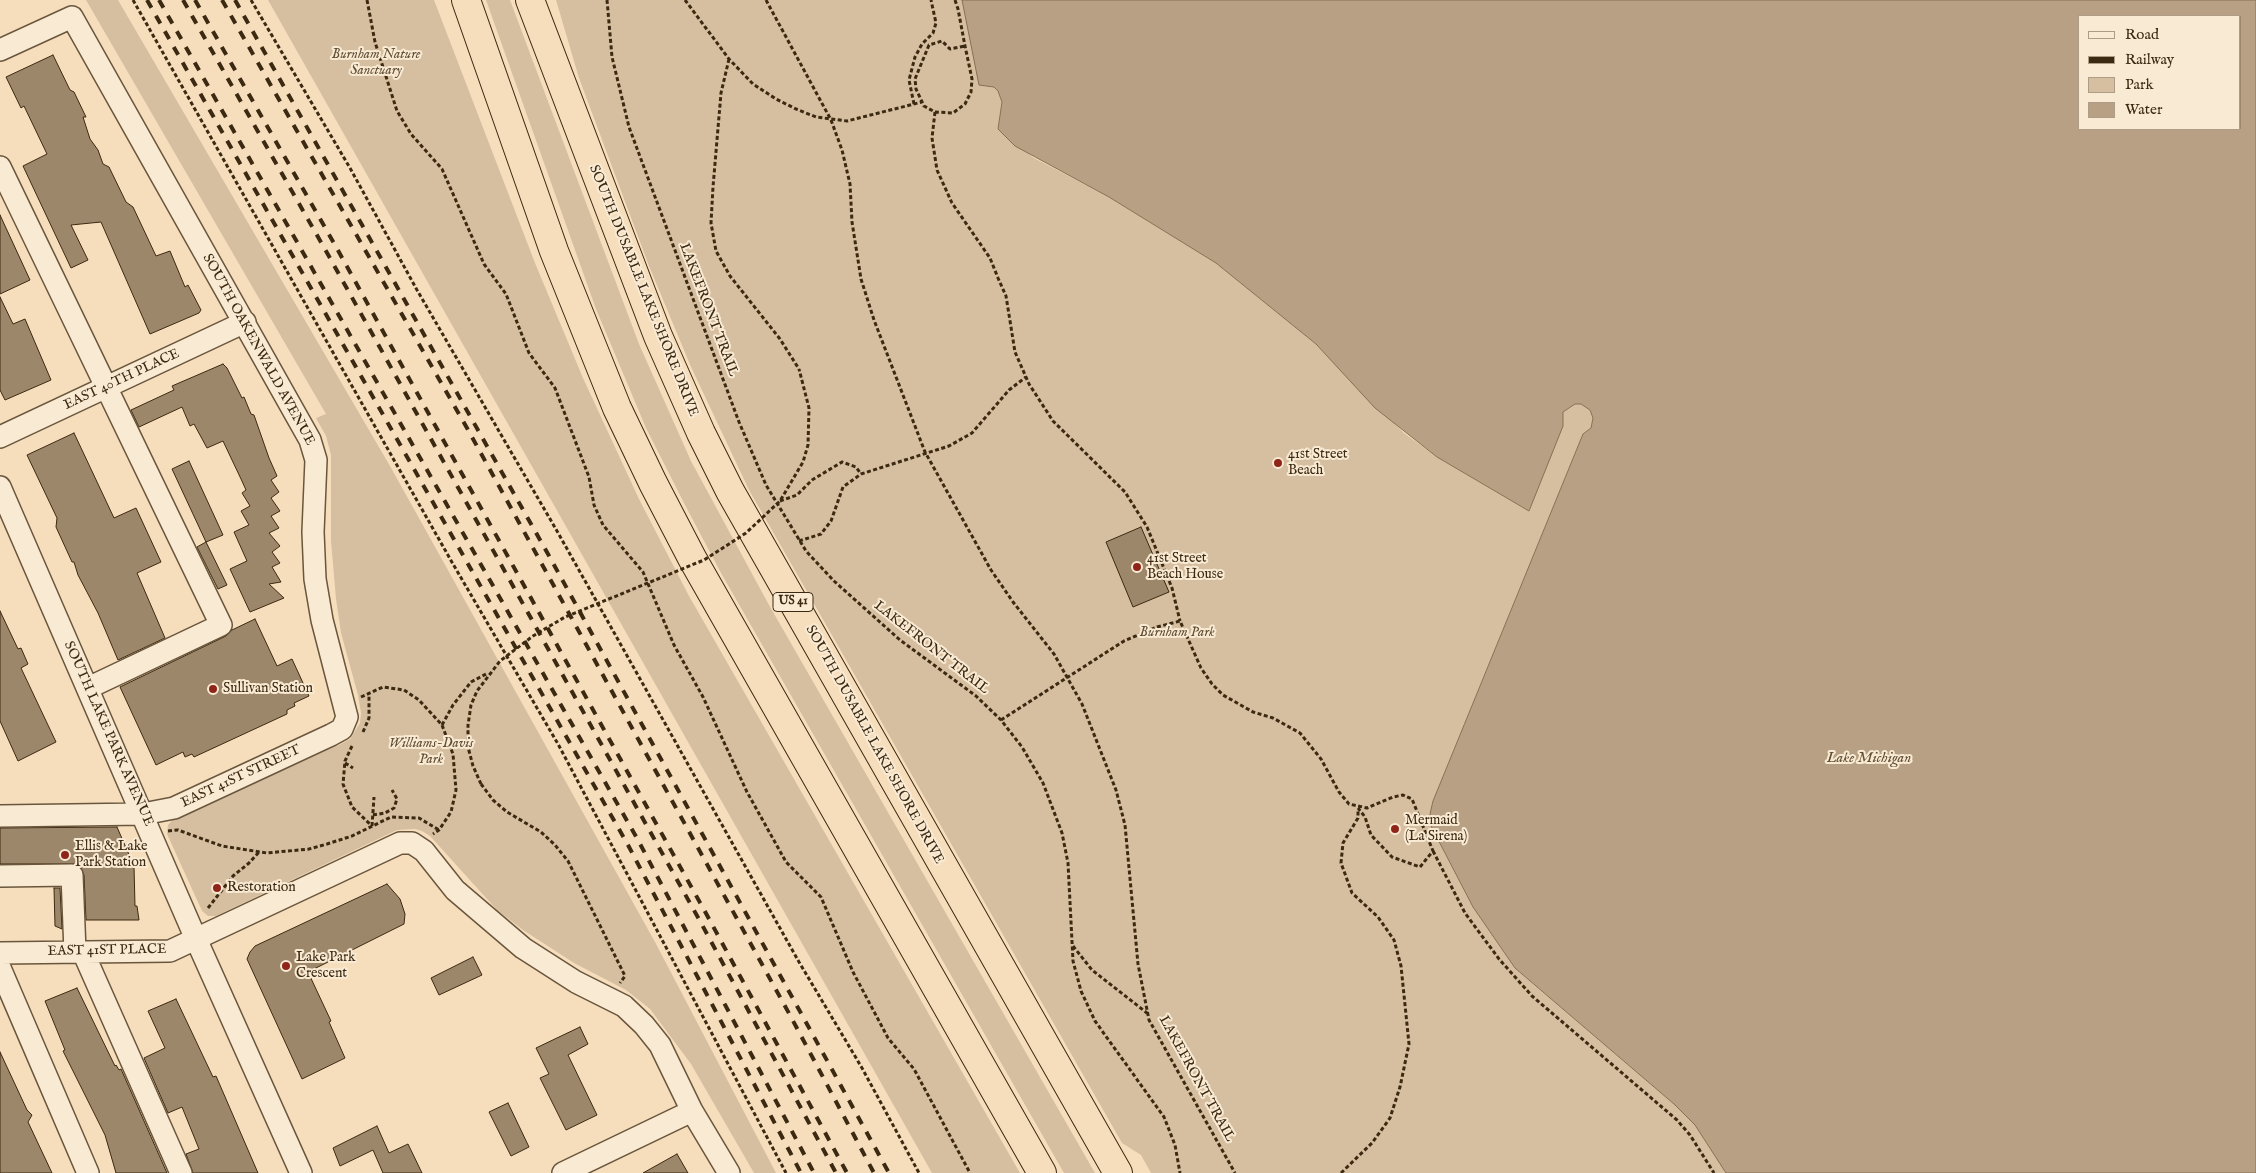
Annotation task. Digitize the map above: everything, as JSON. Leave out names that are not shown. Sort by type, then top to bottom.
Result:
[{"type":"highway","points":[[466,0],[557,260],[617,408],[653,483],[692,558],[1042,1173]]},
{"type":"highway","name":"SOUTH DUSABLE LAKE SHORE DRIVE","points":[[530,0],[658,336],[730,491],[1118,1173]]},
{"type":"street","name":"SOUTH OAKENWALD AVENUE","points":[[0,50],[72,17],[310,440],[316,460],[313,532],[315,578],[322,620],[346,717],[342,729],[331,736]]},
{"type":"street","points":[[0,167],[221,625],[88,688]]},
{"type":"street","name":"EAST 40TH PLACE","points":[[0,437],[245,322]]},
{"type":"street","name":"SOUTH LAKE PARK AVENUE","points":[[0,487],[196,939],[301,1173]]},
{"type":"street","name":"EAST 41ST STREET","points":[[0,816],[143,814],[174,808],[331,736]]},
{"type":"street","name":"EAST 41ST PLACE","points":[[0,953],[170,951],[400,843],[412,843],[424,851],[455,890],[523,948],[576,982],[624,1006],[644,1024],[660,1045],[692,1111]]},
{"type":"street","points":[[0,876],[72,875],[79,952],[181,1173]]},
{"type":"street","points":[[0,968],[88,1173]]},
{"type":"street","points":[[563,1173],[692,1111],[729,1173]]},
{"type":"path","points":[[133,0],[452,564],[558,744],[786,1173]]},
{"type":"path","points":[[251,0],[350,168],[417,290],[552,522],[799,962],[862,1068],[919,1173]]},
{"type":"path","points":[[367,0],[375,42],[397,110],[411,134],[442,168],[484,264],[506,294],[529,354],[555,388],[589,477],[594,505],[603,525],[643,572],[674,646],[703,697],[747,792],[786,862],[821,897],[853,972],[888,1038],[914,1069],[970,1173]]},
{"type":"path","name":"LAKEFRONT TRAIL","points":[[607,0],[612,57],[619,91],[651,192],[739,422],[766,485],[806,551],[867,613],[907,646],[976,696],[1001,720],[1022,747],[1043,783],[1062,833],[1068,863],[1073,961],[1081,991],[1095,1021],[1164,1117],[1175,1146],[1180,1173]]},
{"type":"path","points":[[685,0],[729,59],[753,84],[776,99],[816,117],[831,120],[858,120],[922,102]]},
{"type":"path","name":"LAKEFRONT TRAIL","points":[[766,0],[831,120],[847,169],[852,222],[861,279],[874,320],[925,452],[990,570],[1054,654],[1082,704],[1116,790],[1125,825],[1138,964],[1148,1014],[1162,1045],[1235,1173]]},
{"type":"path","points":[[914,104],[909,80],[915,58],[922,44],[933,33],[936,23],[931,0]]},
{"type":"path","points":[[955,0],[965,46],[972,79],[971,92],[965,104],[953,112],[935,112],[924,106],[916,90],[916,79],[929,45],[942,41],[950,48],[965,46]]},
{"type":"path","points":[[442,725],[452,705],[471,682],[488,673],[519,645],[558,621],[630,590],[676,573],[728,546],[766,516],[780,501],[799,469],[808,445],[810,408],[799,369],[780,339],[730,276],[716,251],[711,223],[721,93],[729,59]]},
{"type":"path","points":[[935,112],[932,138],[937,170],[952,203],[990,258],[1006,296],[1015,352],[1026,377],[1053,421],[1125,492],[1147,527],[1172,588],[1180,621],[1201,668],[1212,684],[1223,695],[1252,712],[1287,725],[1300,734],[1321,759],[1339,792],[1349,804],[1358,808],[1366,808],[1393,797],[1403,796],[1412,799],[1433,851],[1465,913],[1499,959],[1532,996],[1677,1120],[1690,1135],[1714,1173]]},
{"type":"path","points":[[799,541],[821,534],[831,520],[843,487],[861,474],[925,452],[949,446],[972,432],[1009,390],[1026,377]]},
{"type":"path","points":[[780,501],[797,495],[812,480],[842,462],[849,462],[861,474]]},
{"type":"path","points":[[1001,720],[1124,641],[1180,621]]},
{"type":"path","points":[[488,673],[471,706],[468,725],[468,747],[473,766],[481,784],[493,800],[507,812],[541,832],[555,844],[578,881],[625,976]]},
{"type":"path","points":[[359,698],[383,687],[404,690],[419,700],[442,725],[453,754],[456,790],[451,812],[439,830],[430,836]]},
{"type":"path","points":[[361,736],[368,718],[369,693]]},
{"type":"path","points":[[354,744],[348,752],[343,784],[346,796],[356,812],[372,826]]},
{"type":"path","points":[[345,764],[353,768]]},
{"type":"path","points":[[373,815],[384,813],[394,808],[397,799],[392,790]]},
{"type":"path","points":[[372,826],[374,797]]},
{"type":"path","points":[[1358,808],[1365,817],[1372,835],[1392,857],[1420,867],[1433,851]]},
{"type":"path","points":[[1341,1173],[1372,1142],[1390,1118],[1400,1087],[1409,1044],[1402,966],[1394,940],[1378,917],[1352,893],[1341,863],[1343,843],[1358,818],[1358,808]]},
{"type":"path","points":[[167,831],[178,830],[222,846],[259,852],[309,849],[352,836],[391,817],[420,818],[439,830]]},
{"type":"path","points":[[208,908],[233,876],[259,852]]},
{"type":"path","points":[[1072,945],[1092,970],[1148,1014]]},
{"type":"green space","name":"Williams-Davis Park","points":[[86,0],[118,0],[390,466],[655,942],[776,1173],[754,1173],[691,1064],[650,1009],[626,990],[574,963],[523,930],[497,910],[430,836],[422,831],[415,829],[397,830],[216,916],[208,916],[202,911],[167,834],[168,825],[173,819],[341,744],[350,739],[360,723],[361,713],[358,695],[341,633],[336,599],[331,541],[331,455],[326,436],[316,418],[326,414]]},
{"type":"green space","name":"Burnham Nature Sanctuary","points":[[268,0],[434,0],[535,263],[583,378],[639,499],[689,596],[1020,1173],[932,1173]]},
{"type":"green space","points":[[486,0],[510,0],[639,344],[691,461],[769,605],[1095,1173],[1064,1173],[721,573],[685,505],[646,428],[596,309]]},
{"type":"green space","name":"Burnham Park","points":[[556,0],[962,0],[979,84],[994,87],[998,91],[1002,102],[998,129],[1034,158],[1109,197],[1216,263],[1316,344],[1404,433],[1437,457],[1529,511],[1563,412],[1575,404],[1581,404],[1590,410],[1593,418],[1591,428],[1583,434],[1433,801],[1430,814],[1431,826],[1473,907],[1515,968],[1674,1104],[1695,1125],[1726,1173],[1151,1173],[1141,1155],[1122,1143],[749,490],[691,367],[649,266],[579,78]]},
{"type":"water","name":"Lake Michigan","points":[[962,0],[2256,0],[2256,1173],[1726,1173],[1695,1125],[1674,1104],[1515,968],[1473,907],[1431,826],[1430,814],[1433,801],[1583,434],[1591,428],[1593,418],[1590,410],[1581,404],[1575,404],[1563,412],[1563,426],[1529,511],[1437,457],[1375,408],[1316,344],[1216,263],[1109,197],[1015,146],[998,129],[1002,102],[998,91],[994,87],[979,85]]},
{"type":"building","points":[[53,55],[86,117],[83,117],[90,139],[98,150],[103,164],[109,167],[126,202],[133,207],[156,256],[170,251],[185,287],[188,285],[201,310],[199,313],[150,334],[101,222],[71,225],[88,260],[71,268],[23,166],[47,154],[24,106],[21,108],[6,77]]},
{"type":"building","points":[[0,215],[30,280],[0,294]]},
{"type":"building","points":[[0,297],[13,324],[25,319],[51,380],[5,400],[0,390]]},
{"type":"building","points":[[223,364],[227,368],[242,398],[244,397],[251,414],[254,415],[277,476],[271,480],[279,492],[271,498],[280,511],[271,516],[279,528],[269,533],[280,546],[272,552],[280,563],[272,567],[281,582],[269,584],[284,598],[250,612],[230,569],[247,561],[234,532],[249,525],[241,511],[250,506],[242,493],[246,490],[223,441],[207,448],[194,424],[190,426],[182,407],[139,427],[131,410],[174,390],[172,386]]},
{"type":"building","points":[[74,433],[114,518],[136,508],[161,562],[137,573],[165,638],[118,660],[98,613],[56,527],[57,518],[27,455]]},
{"type":"building","points":[[189,461],[223,535],[206,542],[172,469]]},
{"type":"building","name":"41st Street Beach House","points":[[1141,527],[1169,592],[1133,607],[1106,542]]},
{"type":"building","points":[[206,542],[227,585],[218,589],[197,547]]},
{"type":"building","points":[[0,611],[18,649],[21,648],[28,664],[21,668],[56,742],[18,761],[0,721]]},
{"type":"building","name":"Sullivan Station","points":[[255,619],[277,666],[292,659],[309,696],[294,703],[295,706],[287,710],[287,714],[194,757],[192,754],[185,757],[183,752],[156,765],[120,687],[226,636],[232,630]]},
{"type":"building","name":"Ellis & Lake Park Station","points":[[117,827],[134,866],[135,906],[137,906],[139,920],[86,920],[84,875],[78,864],[0,864],[0,828]]},
{"type":"building","name":"Lake Park Crescent","points":[[387,884],[400,899],[405,914],[404,924],[308,972],[331,1021],[329,1022],[345,1058],[302,1079],[247,959],[250,952],[255,946]]},
{"type":"building","points":[[54,888],[60,888],[62,929],[55,926]]},
{"type":"building","points":[[473,957],[482,975],[439,995],[431,978]]},
{"type":"building","points":[[77,988],[115,1066],[119,1070],[121,1069],[167,1173],[116,1173],[105,1135],[63,1051],[65,1050],[45,1001]]},
{"type":"building","points":[[176,999],[213,1077],[216,1076],[258,1173],[193,1173],[186,1154],[199,1149],[182,1107],[168,1113],[144,1058],[165,1048],[148,1011]]},
{"type":"building","points":[[580,1027],[588,1044],[568,1055],[597,1115],[566,1130],[540,1078],[549,1074],[536,1048]]},
{"type":"building","points":[[0,1052],[27,1110],[32,1115],[28,1122],[52,1173],[0,1173]]},
{"type":"building","points":[[508,1103],[529,1147],[511,1156],[489,1112]]},
{"type":"building","points":[[377,1126],[389,1153],[408,1144],[422,1173],[383,1173],[373,1150],[340,1166],[333,1148]]},
{"type":"building","points":[[677,1154],[688,1173],[643,1173]]},
{"type":"railway","points":[[147,0],[628,845],[801,1173]]},
{"type":"railway","points":[[159,0],[638,840],[814,1173]]},
{"type":"railway","points":[[183,0],[326,251],[700,921],[836,1173]]},
{"type":"railway","points":[[195,0],[335,245],[708,917],[847,1173]]},
{"type":"railway","points":[[222,0],[467,428],[791,1017],[874,1173]]},
{"type":"railway","points":[[235,0],[548,554],[889,1173]]},
{"type":"place","name":"41st Street Beach","points":[[1278,463]]},
{"type":"place","name":"41st Street Beach House","points":[[1137,567]]},
{"type":"place","name":"Sullivan Station","points":[[213,689]]},
{"type":"place","name":"Mermaid (La Sirena)","points":[[1395,829]]},
{"type":"place","name":"Ellis & Lake Park Station","points":[[65,855]]},
{"type":"place","name":"Restoration","points":[[217,888]]},
{"type":"place","name":"Lake Park Crescent","points":[[286,966]]}]
